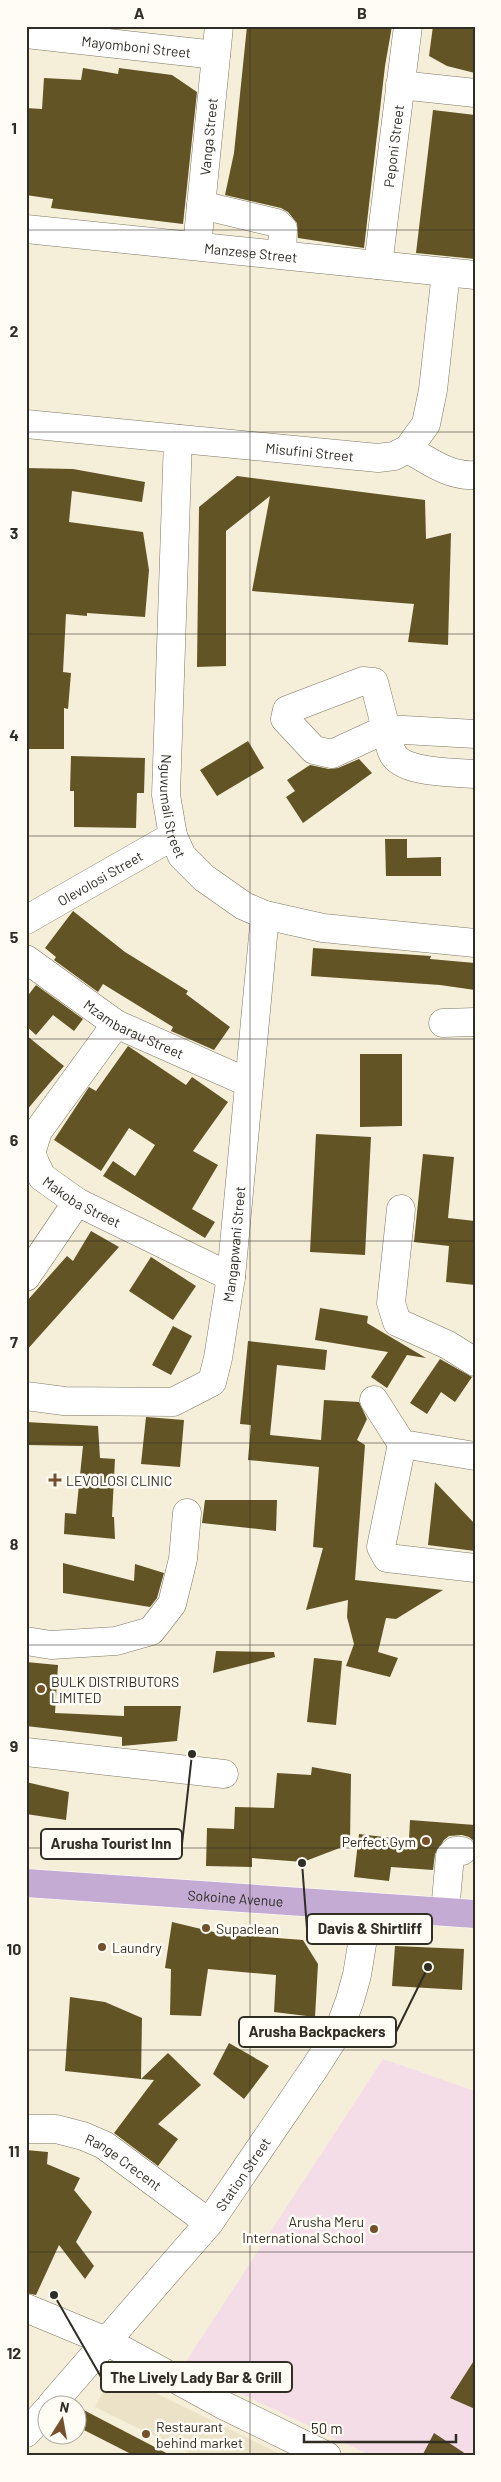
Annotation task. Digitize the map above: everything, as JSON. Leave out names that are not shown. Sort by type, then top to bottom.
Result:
[{"type":"main road","name":"Sokoine Avenue","points":[[26,1883],[475,1914]]},
{"type":"street","name":"Vanga Street","points":[[196,246],[219,26]]},
{"type":"street","name":"Peponi Street","points":[[378,265],[408,26]]},
{"type":"street","name":"Mayomboni Street","points":[[26,34],[216,55]]},
{"type":"street","points":[[400,85],[475,93]]},
{"type":"street","points":[[201,205],[277,223],[283,229],[282,255]]},
{"type":"street","name":"Manzese Street","points":[[26,229],[475,275]]},
{"type":"street","points":[[446,272],[433,390],[426,424],[408,449],[446,471],[466,476],[475,475]]},
{"type":"street","name":"Misufini Street","points":[[26,424],[378,458],[394,456],[408,449]]},
{"type":"street","name":"Nguvumali Street","points":[[178,439],[166,795],[173,836],[182,856],[204,878],[244,906],[265,915],[323,928],[475,943]]},
{"type":"street","points":[[475,734],[386,729],[392,753],[403,765],[425,770],[475,774]]},
{"type":"street","name":"Olevolosi Street","points":[[26,920],[173,836]]},
{"type":"street","name":"Mangapwani Street","points":[[26,1396],[64,1401],[173,1402],[212,1382],[218,1358],[231,1277],[265,915]]},
{"type":"street","name":"Mzambarau Street","points":[[26,959],[116,1024],[249,1083]]},
{"type":"street","points":[[442,1023],[475,1022]]},
{"type":"street","name":"Makoba Street","points":[[116,1024],[38,1131],[29,1151],[42,1176],[77,1202],[231,1277]]},
{"type":"street","points":[[26,1277],[77,1202]]},
{"type":"street","points":[[401,1209],[391,1303],[397,1322],[448,1345],[475,1362]]},
{"type":"street","points":[[374,1400],[402,1444],[381,1546],[388,1558],[475,1568]]},
{"type":"street","points":[[402,1444],[475,1456]]},
{"type":"street","points":[[26,1641],[51,1645],[116,1641],[151,1631],[172,1604],[183,1559],[187,1513]]},
{"type":"street","points":[[26,1752],[224,1774]]},
{"type":"street","points":[[445,1911],[450,1856],[455,1850],[462,1851]]},
{"type":"street","name":"Station Street","points":[[61,2394],[209,2223],[339,2030],[357,1975],[368,1907]]},
{"type":"street","name":"Range Crecent","points":[[26,2129],[56,2129],[83,2136],[104,2145],[209,2223]]},
{"type":"street","points":[[26,2308],[108,2342],[225,2406],[327,2456]]},
{"type":"street","points":[[26,2433],[38,2420]]},
{"type":"shaded area","name":"Arusha Meru International School","points":[[383,2059],[475,2091],[475,2456],[372,2456],[183,2366]]},
{"type":"shaded area","points":[[113,2372],[284,2456],[195,2456],[95,2407]]},
{"type":"building","points":[[247,26],[392,26],[385,66],[364,248],[298,238],[297,223],[288,212],[281,208],[225,195],[234,153]]},
{"type":"building","points":[[433,26],[475,26],[475,73],[447,66],[429,56]]},
{"type":"building","points":[[83,68],[118,74],[119,68],[172,75],[197,92],[183,224],[51,208],[53,199],[26,195],[26,108],[42,109],[44,78],[81,80]]},
{"type":"building","points":[[433,110],[475,115],[475,259],[416,253]]},
{"type":"building","points":[[26,468],[73,469],[145,482],[142,502],[72,491],[69,522],[143,532],[149,570],[145,617],[87,613],[87,616],[66,614],[63,672],[71,673],[68,709],[64,708],[64,749],[26,749]]},
{"type":"building","points":[[237,476],[425,500],[426,539],[451,533],[448,645],[408,642],[414,604],[252,591],[270,496],[226,531],[226,666],[197,667],[199,507]]},
{"type":"building","points":[[248,741],[264,768],[217,796],[200,770]]},
{"type":"building","points":[[71,756],[145,758],[144,793],[137,793],[136,828],[74,827],[74,791],[70,791]]},
{"type":"building","points":[[359,759],[372,773],[303,823],[286,797],[295,791],[287,780],[310,765],[329,769],[338,768]]},
{"type":"building","points":[[385,839],[407,839],[407,858],[441,857],[441,876],[386,876]]},
{"type":"building","points":[[73,911],[125,952],[188,991],[186,994],[230,1027],[214,1050],[171,1031],[173,1027],[103,984],[98,992],[54,960],[56,957],[45,948]]},
{"type":"building","points":[[313,948],[431,956],[430,959],[475,963],[475,990],[440,985],[311,976]]},
{"type":"building","points":[[36,985],[83,1019],[74,1031],[53,1015],[36,1035],[26,1026],[26,998]]},
{"type":"building","points":[[26,1035],[64,1066],[26,1111]]},
{"type":"building","points":[[128,1046],[186,1085],[192,1077],[228,1102],[193,1151],[218,1165],[192,1209],[215,1222],[205,1238],[103,1176],[113,1161],[135,1176],[155,1145],[129,1128],[101,1171],[54,1140],[89,1087],[96,1091]]},
{"type":"building","points":[[360,1054],[402,1054],[402,1126],[360,1127]]},
{"type":"building","points":[[316,1134],[371,1137],[365,1255],[310,1252]]},
{"type":"building","points":[[423,1154],[454,1157],[448,1218],[475,1221],[475,1285],[446,1282],[449,1246],[414,1242]]},
{"type":"building","points":[[91,1231],[119,1247],[26,1351],[26,1302],[67,1256],[73,1261]]},
{"type":"building","points":[[151,1257],[196,1286],[173,1320],[129,1291]]},
{"type":"building","points":[[320,1308],[368,1316],[367,1323],[426,1358],[407,1355],[387,1388],[371,1377],[388,1352],[315,1340]]},
{"type":"building","points":[[173,1326],[192,1336],[171,1375],[152,1365]]},
{"type":"building","points":[[248,1341],[327,1350],[325,1370],[277,1365],[270,1435],[321,1440],[324,1400],[359,1402],[367,1419],[357,1440],[365,1445],[355,1580],[443,1590],[396,1619],[386,1618],[378,1652],[398,1658],[390,1677],[346,1666],[354,1644],[347,1617],[348,1600],[306,1610],[323,1548],[313,1547],[319,1467],[248,1460],[251,1425],[240,1424]]},
{"type":"building","points":[[440,1359],[472,1377],[455,1402],[441,1392],[427,1414],[410,1403]]},
{"type":"building","points":[[146,1417],[184,1420],[180,1467],[141,1464]]},
{"type":"building","points":[[26,1422],[98,1426],[100,1458],[115,1459],[112,1517],[114,1517],[115,1539],[64,1534],[65,1513],[76,1514],[83,1446],[26,1445]]},
{"type":"building","points":[[435,1482],[475,1524],[475,1551],[428,1545]]},
{"type":"building","points":[[205,1500],[277,1500],[276,1531],[202,1523]]},
{"type":"building","points":[[63,1563],[134,1581],[135,1564],[164,1573],[157,1598],[150,1607],[63,1593]]},
{"type":"building","points":[[216,1651],[274,1652],[275,1657],[213,1673]]},
{"type":"building","points":[[314,1658],[342,1661],[336,1725],[307,1722]]},
{"type":"building","points":[[26,1662],[58,1665],[55,1713],[124,1716],[124,1706],[181,1706],[177,1741],[122,1746],[122,1737],[26,1726]]},
{"type":"building","points":[[312,1767],[351,1774],[350,1844],[303,1862],[252,1858],[252,1867],[206,1866],[207,1828],[234,1829],[235,1807],[274,1808],[277,1773],[311,1775]]},
{"type":"building","points":[[26,1782],[69,1792],[66,1820],[26,1814]]},
{"type":"building","points":[[410,1820],[475,1825],[475,1842],[469,1837],[462,1835],[449,1836],[435,1854],[433,1870],[391,1867],[389,1881],[354,1877],[359,1834],[409,1840]]},
{"type":"building","points":[[172,1922],[222,1934],[303,1940],[318,1964],[315,2017],[274,2012],[276,1975],[208,1969],[201,2016],[170,2015],[171,1969],[165,1968]]},
{"type":"building","points":[[395,1946],[464,1949],[462,1990],[392,1986]]},
{"type":"building","points":[[70,1997],[105,2002],[142,2018],[141,2079],[65,2071]]},
{"type":"building","points":[[229,2043],[269,2066],[244,2099],[213,2074]]},
{"type":"building","points":[[168,2053],[201,2085],[158,2124],[178,2139],[158,2166],[114,2133],[154,2080],[141,2079]]},
{"type":"building","points":[[26,2150],[48,2152],[47,2164],[80,2178],[74,2190],[92,2212],[76,2242],[94,2266],[85,2279],[59,2245],[36,2295],[26,2293]]},
{"type":"building","points":[[475,2359],[475,2409],[450,2398]]},
{"type":"building","points":[[88,2412],[172,2456],[135,2456],[88,2432]]},
{"type":"building","points":[[434,2433],[469,2456],[422,2456]]},
{"type":"place","name":"LEVOLOSI CLINIC","points":[[55,1480]]},
{"type":"place","name":"BULK DISTRIBUTORS LIMITED","points":[[41,1689]]},
{"type":"place","name":"Arusha Tourist Inn","points":[[192,1754]]},
{"type":"place","name":"Perfect Gym","points":[[426,1841]]},
{"type":"place","name":"Davis & Shirtliff","points":[[302,1863]]},
{"type":"place","name":"Supaclean","points":[[206,1928]]},
{"type":"place","name":"Laundry","points":[[102,1947]]},
{"type":"place","name":"Arusha Backpackers","points":[[428,1967]]},
{"type":"place","name":"Arusha Meru International School","points":[[374,2229]]},
{"type":"place","name":"The Lively Lady Bar & Grill","points":[[54,2295]]},
{"type":"place","name":"Restaurant behind market","points":[[146,2434]]}]
